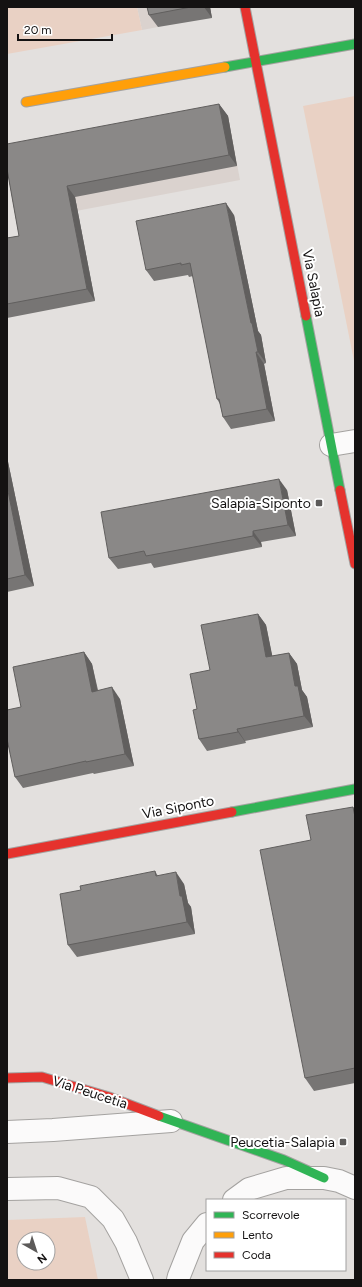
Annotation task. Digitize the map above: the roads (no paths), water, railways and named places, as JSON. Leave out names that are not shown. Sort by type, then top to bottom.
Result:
[{"type":"street","name":"Via Salapia","points":[[245,7],[355,564]]},
{"type":"street","points":[[26,102],[323,48],[355,44]]},
{"type":"street","points":[[331,445],[355,441]]},
{"type":"street","name":"Via Siponto","points":[[7,854],[355,789]]},
{"type":"street","name":"Via Peucetia","points":[[7,1078],[42,1077],[109,1097],[171,1121],[343,1181]]},
{"type":"street","name":"Via Peucetia","points":[[7,1132],[171,1121]]},
{"type":"street","name":"Via Peucetia","points":[[235,1199],[249,1189],[286,1178],[343,1181]]},
{"type":"street","points":[[7,1189],[58,1188],[91,1197],[113,1219],[126,1242],[142,1280]]},
{"type":"street","points":[[178,1280],[193,1241],[206,1225]]},
{"type":"place","name":"Salapia-Siponto","points":[[319,503]]},
{"type":"place","name":"Peucetia-Salapia","points":[[343,1142]]}]
